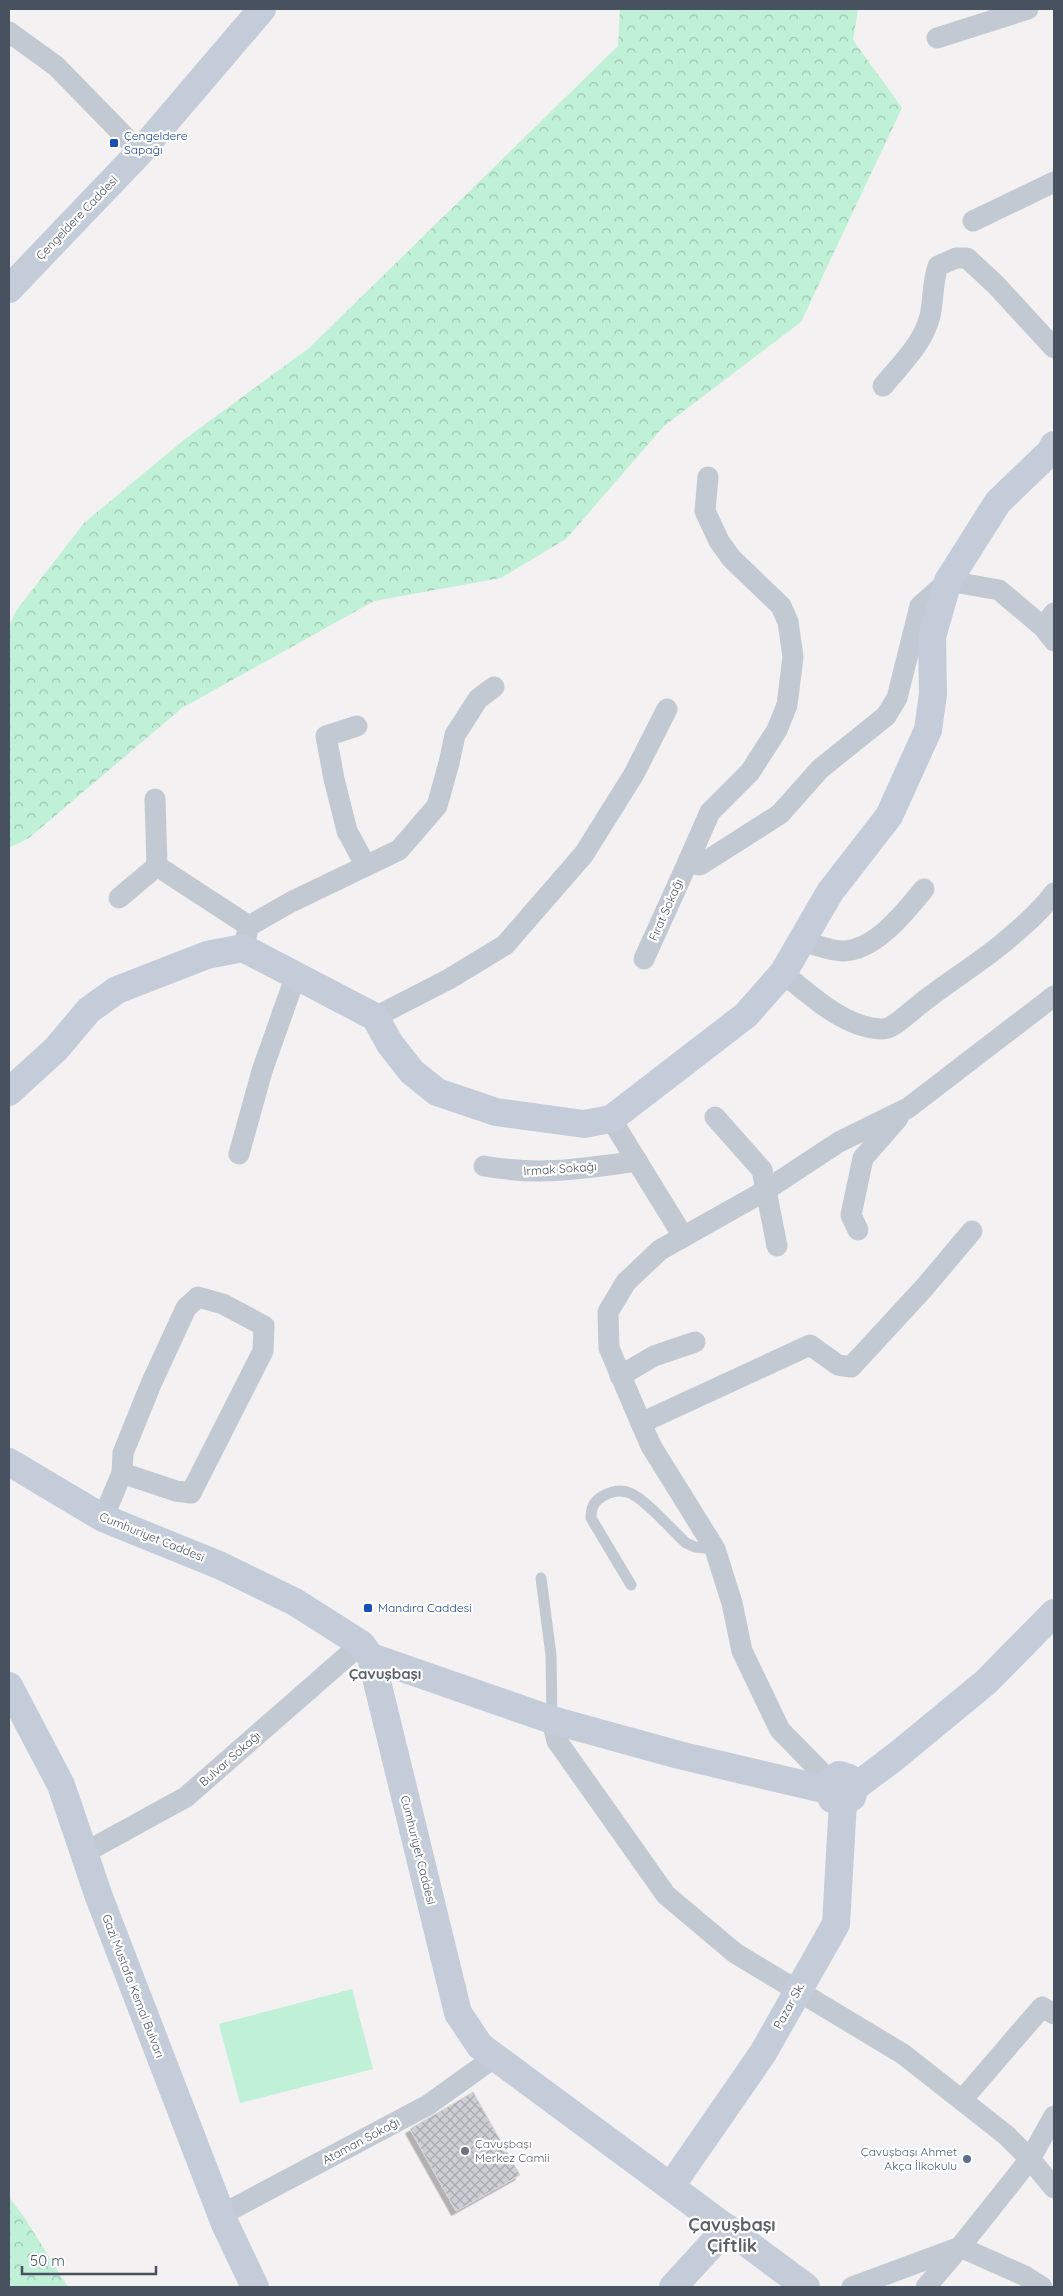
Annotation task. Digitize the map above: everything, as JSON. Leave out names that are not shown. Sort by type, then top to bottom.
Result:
[{"type":"street","name":"Çengeldere Caddesi","points":[[9,289],[140,152],[262,9]]},
{"type":"street","points":[[937,38],[1028,9]]},
{"type":"street","points":[[9,32],[56,66],[140,152]]},
{"type":"street","points":[[973,221],[1054,182]]},
{"type":"street","points":[[883,386],[921,340],[930,315],[933,283],[938,266],[956,258],[968,258],[996,285],[1054,348]]},
{"type":"street","points":[[688,862],[700,865],[780,814],[820,769],[886,716],[898,698],[920,606],[948,581],[998,502],[1053,452]]},
{"type":"street","name":"Fırat Sokağı","points":[[644,959],[710,812],[750,772],[777,730],[787,705],[794,657],[788,622],[781,606],[731,558],[719,541],[705,511],[708,477]]},
{"type":"street","points":[[948,581],[999,590],[1051,627]]},
{"type":"street","points":[[155,800],[157,866],[296,975],[375,1017],[390,1044],[412,1072],[437,1092],[496,1112],[584,1124],[611,1119],[746,1015],[783,973],[830,892],[889,816],[928,730],[933,694],[932,637],[948,581]]},
{"type":"street","points":[[9,1092],[56,1049],[89,1010],[117,990],[207,955],[246,937],[290,902],[399,850],[437,806],[455,735],[478,699],[494,687]]},
{"type":"street","points":[[375,1017],[449,979],[505,945],[584,854],[634,774],[667,709]]},
{"type":"street","points":[[357,726],[326,736],[347,831],[366,866]]},
{"type":"street","points":[[120,898],[157,866]]},
{"type":"street","points":[[801,941],[843,951],[870,943],[903,916],[924,889]]},
{"type":"street","points":[[783,973],[819,1002],[862,1027],[884,1030],[1002,944],[1045,905],[1054,893]]},
{"type":"street","points":[[238,1154],[262,1071],[296,975]]},
{"type":"street","points":[[858,1230],[851,1215],[863,1158],[879,1138],[908,1108],[1054,996]]},
{"type":"street","points":[[839,1790],[780,1730],[742,1651],[732,1602],[715,1549],[651,1446],[620,1376],[609,1348],[608,1312],[626,1282],[660,1250],[767,1189],[838,1142],[908,1108]]},
{"type":"street","points":[[715,1116],[762,1170],[777,1246]]},
{"type":"street","points":[[611,1119],[683,1236]]},
{"type":"street","name":"Irmak Sokağı","points":[[484,1166],[517,1172],[566,1171],[637,1161]]},
{"type":"street","points":[[641,1424],[810,1345],[838,1366],[851,1367],[924,1288],[972,1231]]},
{"type":"street","points":[[103,1518],[122,1473],[123,1453],[151,1384],[186,1308],[198,1297],[224,1304],[264,1326],[263,1352],[191,1493],[176,1491],[122,1473]]},
{"type":"street","points":[[620,1376],[654,1356],[695,1342]]},
{"type":"street","name":"Cumhuriyet Caddesi","points":[[9,1462],[103,1518],[219,1565],[278,1593],[295,1602],[366,1651],[458,2013],[480,2046],[806,2287]]},
{"type":"street","points":[[366,1651],[552,1720],[678,1755],[839,1790],[895,1757],[986,1682],[1054,1613]]},
{"type":"street","name":"Bulvar Sokağı","points":[[84,1853],[186,1797],[366,1651]]},
{"type":"street","name":"Gazi Mustafa Kemal Bulvarı","points":[[9,1686],[61,1785],[84,1853],[222,2215],[255,2287]]},
{"type":"street","points":[[552,1720],[556,1741],[666,1896],[735,1953],[903,2054],[1006,2135],[1030,2159],[1054,2188]]},
{"type":"street","name":"Pazar Sk.","points":[[671,2186],[763,2052],[836,1924],[839,1790]]},
{"type":"street","points":[[962,2100],[1042,2007],[1054,2014]]},
{"type":"street","name":"Ataman Sokağı","points":[[222,2215],[428,2105],[495,2057]]},
{"type":"street","points":[[926,2287],[1030,2159],[1054,2116]]},
{"type":"street","points":[[673,2287],[727,2228]]},
{"type":"street","points":[[852,2287],[960,2247],[1025,2276],[1042,2287]]},
{"type":"lane","points":[[631,1585],[591,1518],[593,1505],[597,1499],[610,1492],[624,1491],[636,1496],[686,1543],[695,1547],[715,1549]]},
{"type":"lane","points":[[542,1578],[551,1655],[552,1720]]},
{"type":"green space","points":[[620,9],[858,9],[853,40],[902,108],[801,322],[664,426],[566,539],[501,578],[374,601],[182,708],[29,838],[9,848],[9,626],[16,611],[84,523],[185,439],[309,348],[618,46]]},
{"type":"green space","points":[[352,1989],[373,2069],[240,2103],[219,2024]]},
{"type":"green space","points":[[9,2197],[24,2217],[68,2287],[9,2287]]},
{"type":"building","name":"Çavuşbaşı Merkez Camii","points":[[473,2092],[520,2175],[456,2211],[410,2129]]},
{"type":"place","name":"Çengeldere Sapağı","points":[[114,143]]},
{"type":"place","name":"Mandıra Caddesi","points":[[368,1608]]},
{"type":"place","name":"Çavuşbaşı Merkez Camii","points":[[465,2151]]},
{"type":"place","name":"Çavuşbaşı Ahmet Akça İlkokulu","points":[[967,2159]]},
{"type":"district","name":"Çavuşbaşı","points":[[385,1674]]},
{"type":"district","name":"Çavuşbaşı Çiftlik","points":[[732,2235]]}]
